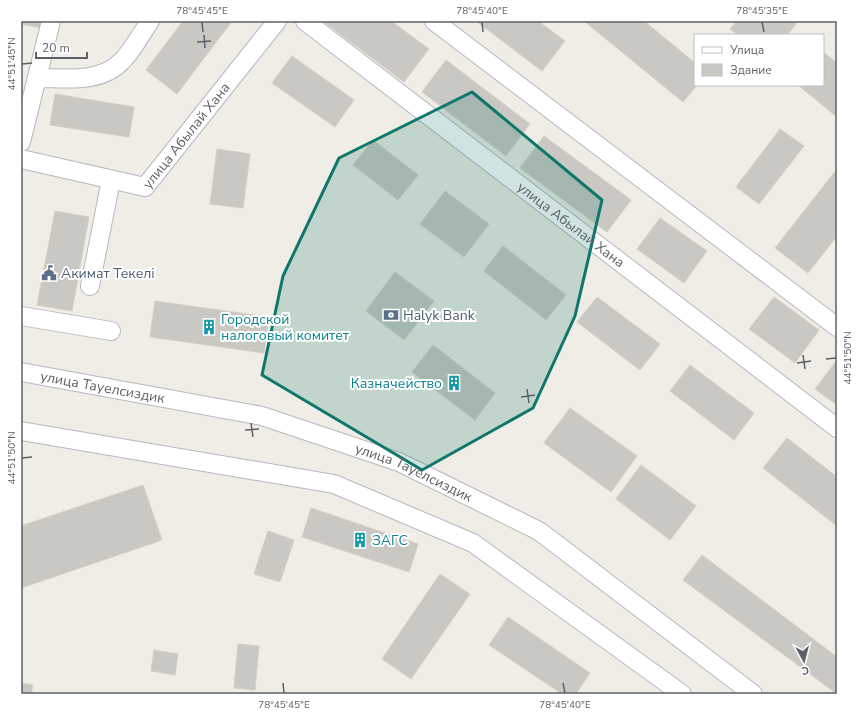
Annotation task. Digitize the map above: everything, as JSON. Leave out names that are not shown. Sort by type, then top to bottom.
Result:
[{"type":"street","points":[[21,142],[51,21]]},
{"type":"street","points":[[37,78],[89,78],[105,73],[122,62],[150,21]]},
{"type":"street","name":"улица Абылай Хана","points":[[21,159],[145,188],[277,21]]},
{"type":"street","name":"улица Абылай Хана","points":[[305,21],[837,428]]},
{"type":"street","points":[[434,21],[837,327]]},
{"type":"street","points":[[90,286],[111,180]]},
{"type":"street","points":[[21,316],[111,331]]},
{"type":"street","name":"улица Тауелсиздик","points":[[21,372],[262,416],[399,462],[538,531],[753,694]]},
{"type":"street","points":[[21,431],[334,484],[473,543],[682,694]]},
{"type":"highlighted area","points":[[472,92],[602,200],[575,316],[533,408],[422,470],[262,375],[283,276],[339,158]]},
{"type":"building","points":[[21,21],[43,21],[42,28],[21,24]]},
{"type":"building","points":[[183,21],[232,21],[177,94],[146,70]]},
{"type":"building","points":[[323,21],[391,21],[429,49],[404,82]]},
{"type":"building","points":[[476,21],[538,21],[565,41],[542,71]]},
{"type":"building","points":[[584,21],[644,21],[694,62],[694,86],[696,86],[683,102]]},
{"type":"building","points":[[737,21],[793,21],[796,24],[788,34],[737,34],[730,29]]},
{"type":"building","points":[[824,53],[837,63],[837,117],[799,86],[824,86]]},
{"type":"building","points":[[292,56],[354,100],[335,127],[272,83]]},
{"type":"building","points":[[446,60],[530,124],[506,156],[422,92]]},
{"type":"building","points":[[55,94],[134,107],[129,137],[50,125]]},
{"type":"building","points":[[780,129],[804,146],[759,204],[736,187]]},
{"type":"building","points":[[544,136],[631,200],[607,232],[520,168]]},
{"type":"building","points":[[373,140],[418,175],[398,200],[353,165]]},
{"type":"building","points":[[217,149],[250,154],[243,208],[210,204]]},
{"type":"building","points":[[837,169],[837,236],[808,273],[775,248]]},
{"type":"building","points":[[445,191],[489,224],[464,257],[420,224]]},
{"type":"building","points":[[55,211],[89,217],[72,311],[37,305]]},
{"type":"building","points":[[660,218],[707,251],[684,283],[637,249]]},
{"type":"building","points":[[503,246],[566,295],[546,320],[484,271]]},
{"type":"building","points":[[395,272],[434,301],[404,340],[366,311]]},
{"type":"building","points":[[597,297],[660,344],[640,370],[577,322]]},
{"type":"building","points":[[774,297],[819,330],[795,363],[749,329]]},
{"type":"building","name":"Городской налоговый комитет","points":[[155,301],[269,317],[264,353],[150,337]]},
{"type":"building","name":"Казначейство","points":[[433,345],[495,393],[475,420],[412,372]]},
{"type":"building","points":[[837,360],[837,405],[815,389]]},
{"type":"building","points":[[690,365],[754,413],[734,440],[670,391]]},
{"type":"building","points":[[570,408],[637,456],[611,492],[544,443]]},
{"type":"building","points":[[787,438],[837,477],[837,526],[763,468]]},
{"type":"building","points":[[641,465],[696,506],[670,540],[616,499]]},
{"type":"building","points":[[143,485],[162,540],[21,588],[21,526]]},
{"type":"building","name":"ЗАГС","points":[[311,508],[418,544],[409,572],[302,537]]},
{"type":"building","points":[[268,531],[294,540],[280,582],[254,574]]},
{"type":"building","points":[[702,555],[837,657],[837,694],[683,580]]},
{"type":"building","points":[[440,574],[470,594],[411,679],[382,659]]},
{"type":"building","points":[[508,617],[590,673],[576,694],[562,694],[489,645]]},
{"type":"building","points":[[238,644],[259,646],[255,690],[234,688]]},
{"type":"building","points":[[154,650],[178,654],[175,675],[151,671]]},
{"type":"building","points":[[21,683],[33,685],[31,694],[21,694]]},
{"type":"place","name":"Акимат Текелі","points":[[49,273]]},
{"type":"place","name":"Halyk Bank","points":[[391,315]]},
{"type":"place","name":"Городской налоговый комитет","points":[[209,327]]},
{"type":"place","name":"Казначейство","points":[[454,383]]},
{"type":"place","name":"ЗАГС","points":[[360,540]]}]
